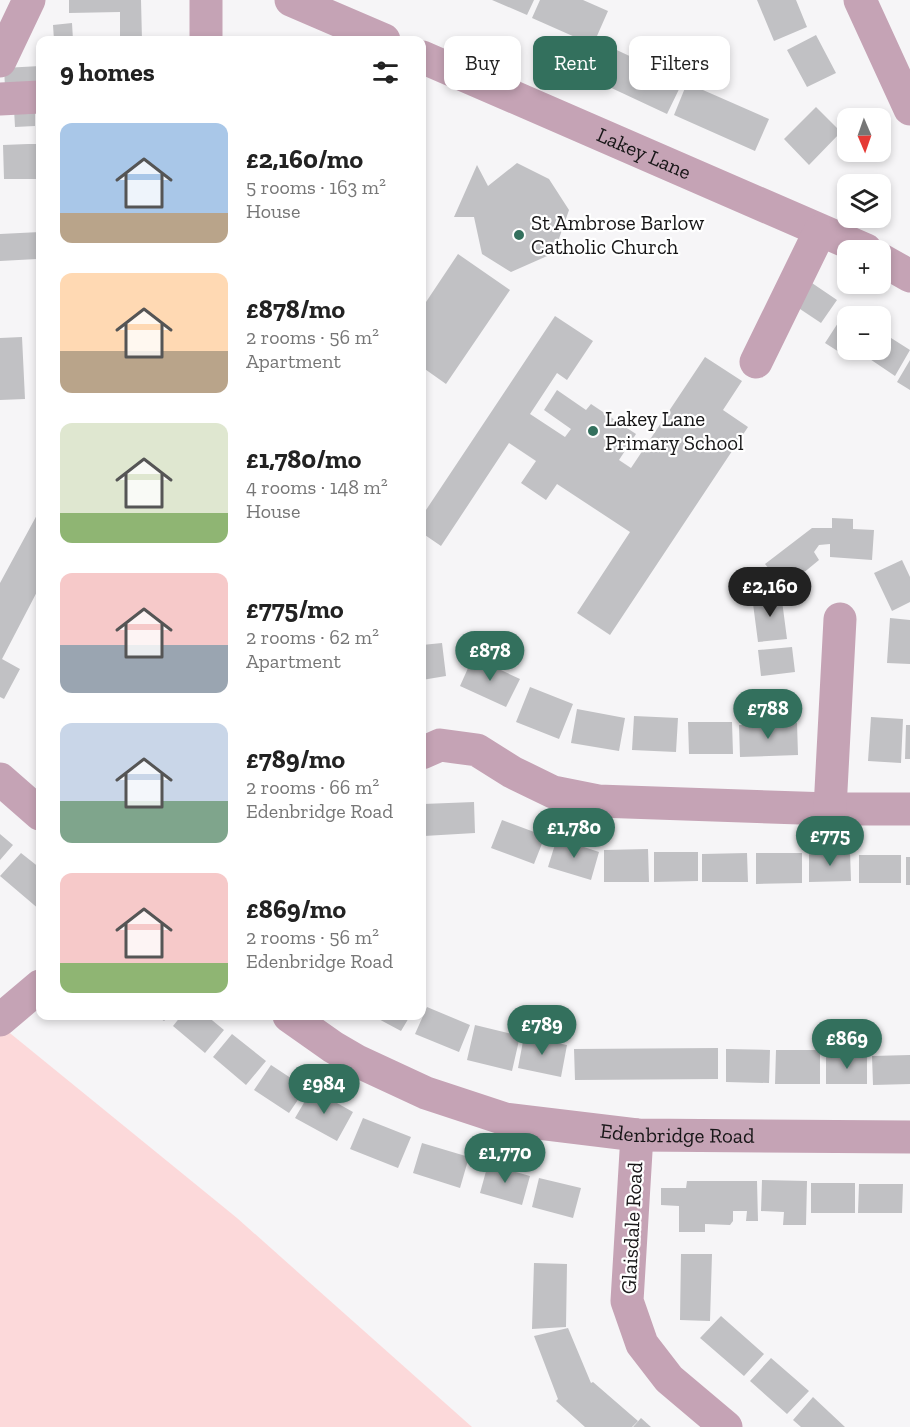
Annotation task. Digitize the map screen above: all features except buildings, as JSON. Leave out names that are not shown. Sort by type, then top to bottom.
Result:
[{"type":"street","points":[[0,61],[29,0]]},
{"type":"street","points":[[206,0],[206,36]]},
{"type":"street","points":[[291,0],[375,36]]},
{"type":"street","points":[[860,0],[910,109]]},
{"type":"street","name":"Lakey Lane","points":[[426,59],[842,240]]},
{"type":"street","points":[[0,99],[36,98]]},
{"type":"street","points":[[756,362],[820,231]]},
{"type":"street","points":[[891,265],[910,276]]},
{"type":"street","points":[[830,809],[840,619]]},
{"type":"street","points":[[426,751],[440,745],[477,750],[512,772],[553,792],[598,801],[830,809],[910,809]]},
{"type":"street","points":[[0,779],[36,810]]},
{"type":"street","points":[[0,1020],[36,989]]},
{"type":"street","name":"Edenbridge Road","points":[[295,1020],[333,1047],[426,1093],[505,1119],[637,1135],[910,1137]]},
{"type":"street","name":"Glaisdale Road","points":[[637,1135],[627,1301],[642,1344],[669,1379],[726,1427]]},
{"type":"shaded area","points":[[0,1025],[237,1218],[472,1427],[0,1427]]},
{"type":"place","name":"St Ambrose Barlow Catholic Church","points":[[519,235]]},
{"type":"place","name":"Lakey Lane Primary School","points":[[593,431]]}]
